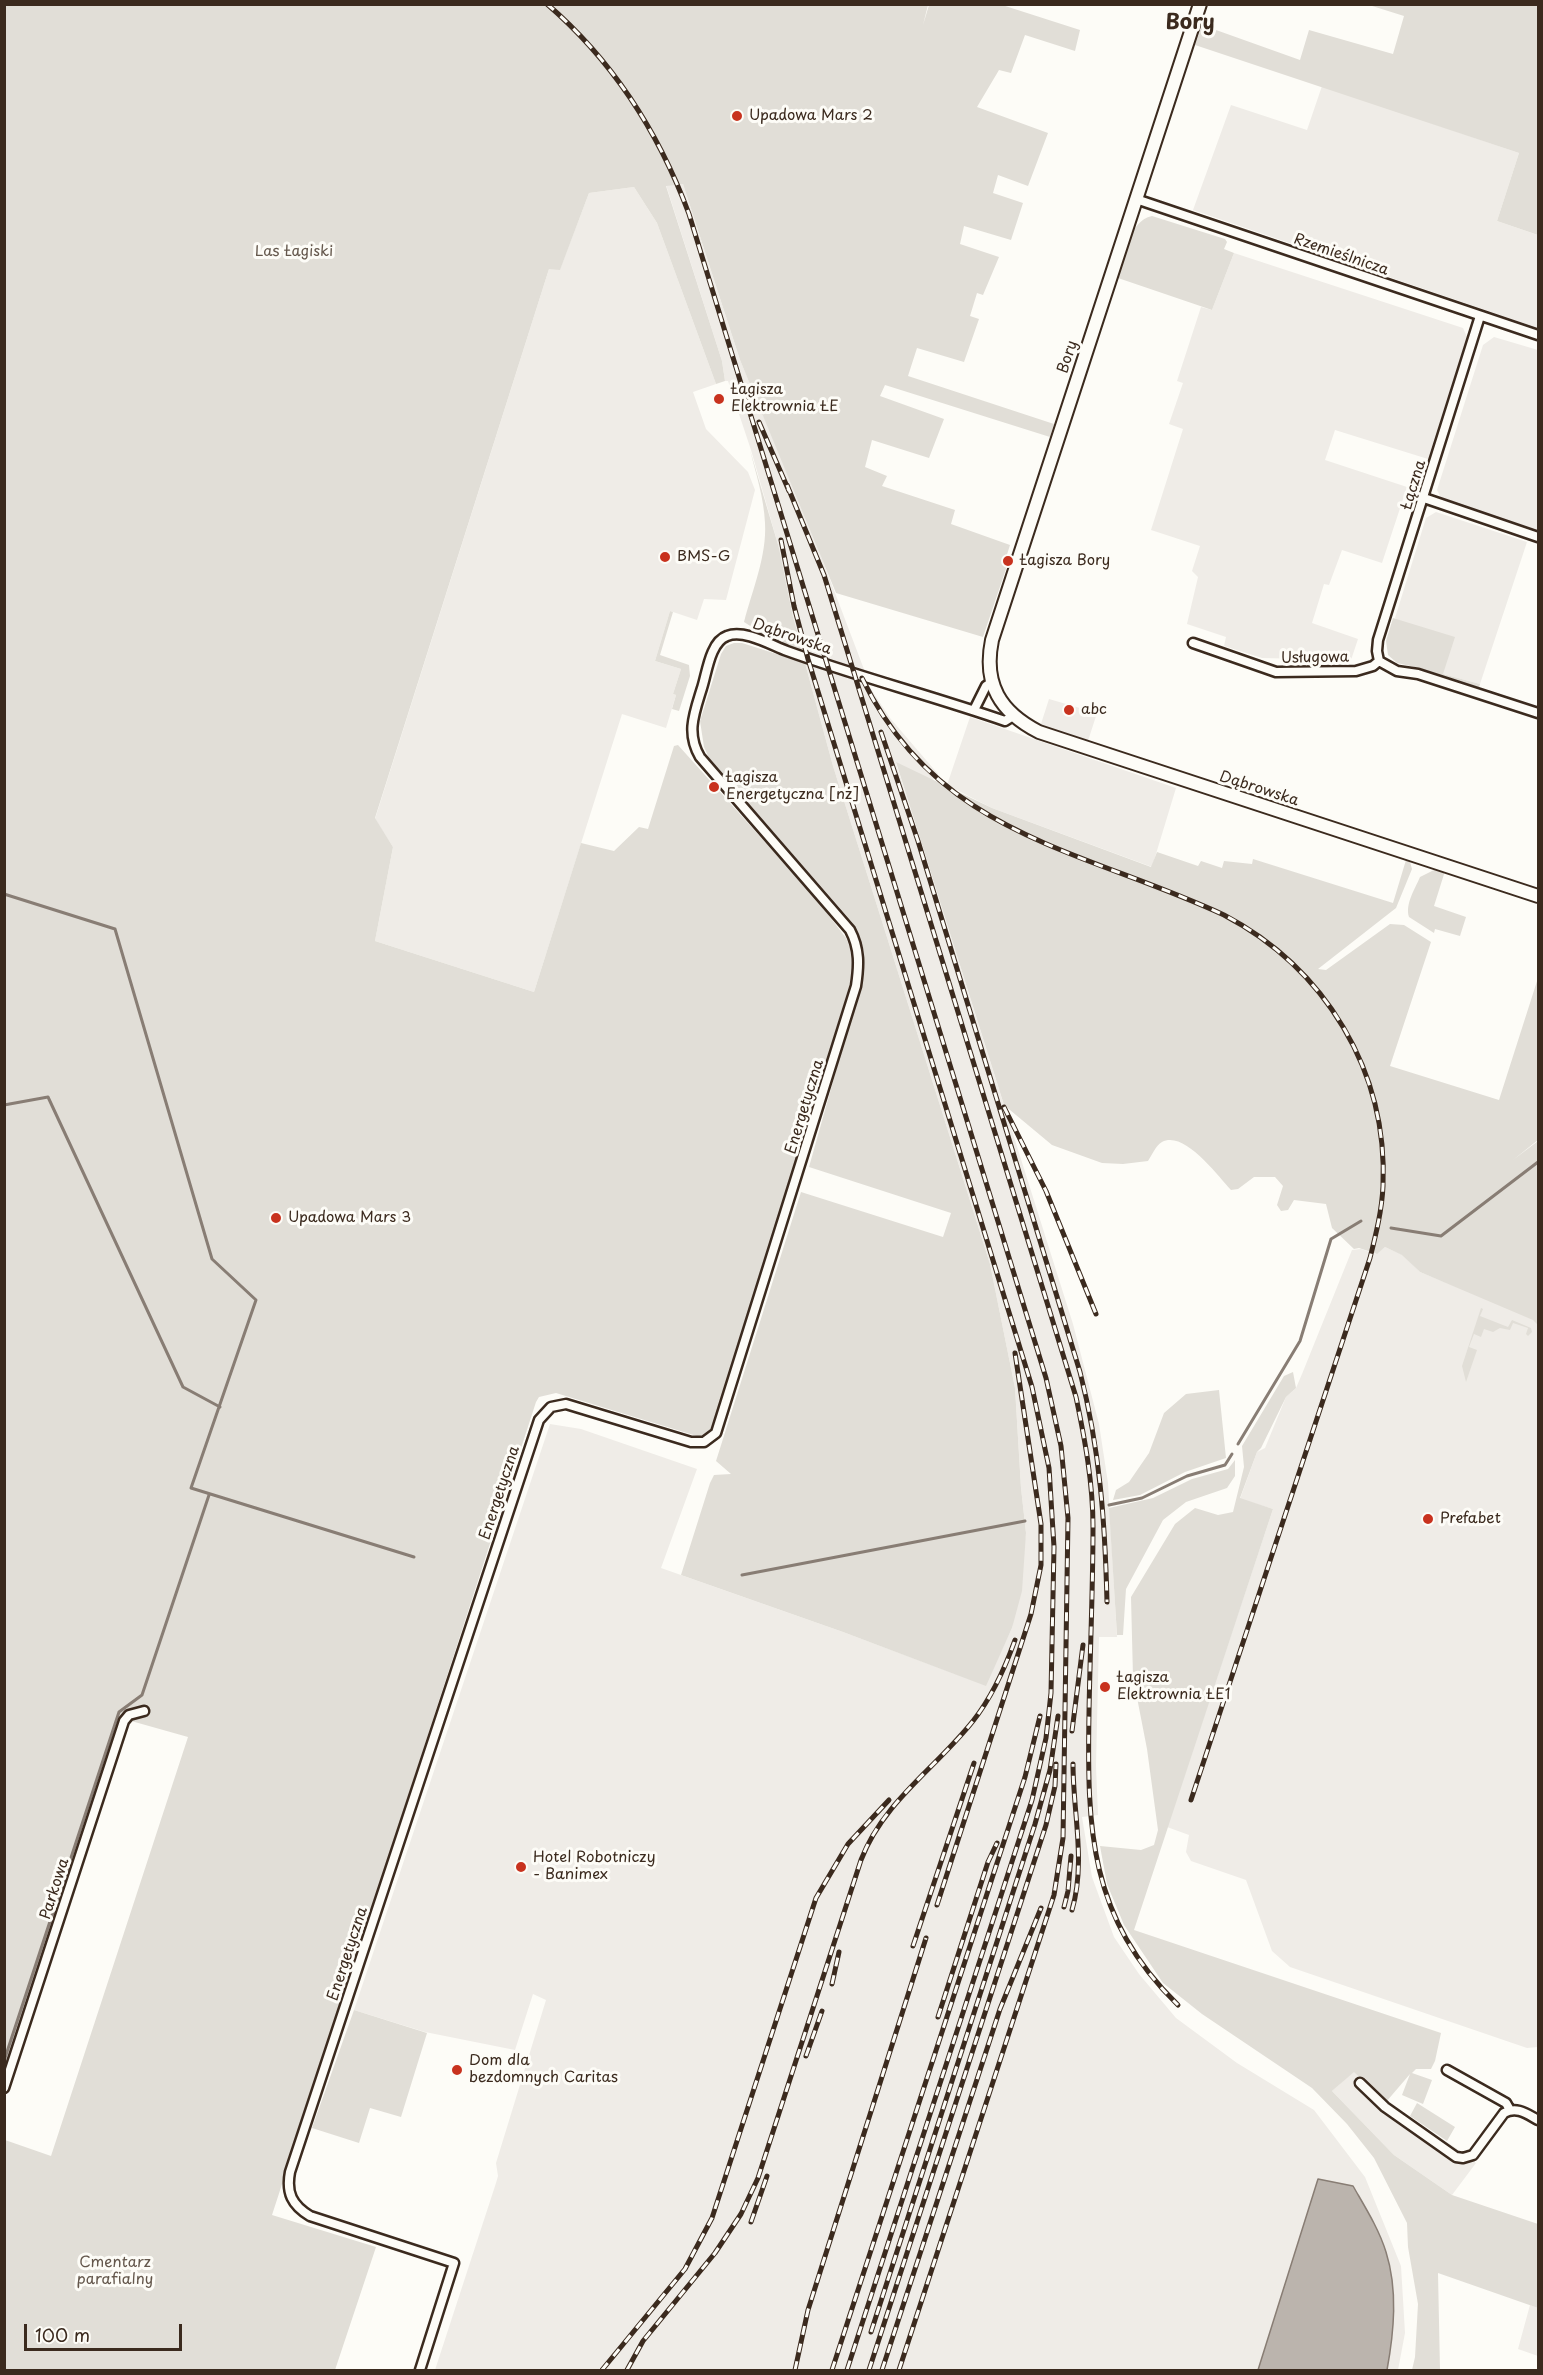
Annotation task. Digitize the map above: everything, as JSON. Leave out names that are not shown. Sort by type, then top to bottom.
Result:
[{"type":"street","name":"Bory","points":[[1013,716],[1003,705],[992,682],[988,663],[992,640],[1200,4]]},
{"type":"street","name":"Rzemieślnicza","points":[[1136,199],[1539,335]]},
{"type":"street","name":"Łączna","points":[[1379,661],[1378,640],[1480,316]]},
{"type":"street","points":[[1424,498],[1539,537]]},
{"type":"street","name":"Dąbrowska","points":[[700,757],[691,735],[692,717],[714,650],[722,639],[730,635],[744,635],[808,658],[1005,721],[1013,716],[1039,732],[1539,896]]},
{"type":"street","name":"Usługowa","points":[[1193,644],[1276,672],[1356,671],[1373,666],[1379,661]]},
{"type":"street","points":[[1379,661],[1397,670],[1418,674],[1539,713]]},
{"type":"street","points":[[974,710],[986,686],[992,682]]},
{"type":"street","name":"Energetyczna","points":[[420,2370],[454,2262],[310,2216],[299,2210],[292,2201],[288,2182],[290,2172],[539,1420],[551,1407],[566,1404],[691,1442],[704,1442],[716,1433],[856,986],[859,959],[850,930],[700,757]]},
{"type":"street","name":"Parkowa","points":[[4,2088],[124,1721],[129,1715],[144,1711]]},
{"type":"street","points":[[1447,2070],[1506,2103],[1510,2110]]},
{"type":"street","points":[[1360,2083],[1385,2107],[1456,2157],[1463,2158],[1473,2155],[1504,2113],[1510,2110],[1522,2111],[1539,2120]]},
{"type":"shaded area","points":[[1322,86],[1519,153],[1497,221],[1538,235],[1538,328],[1193,210],[1231,105],[1307,130]]},
{"type":"shaded area","points":[[683,184],[740,360],[807,519],[865,672],[803,651],[793,617],[779,548],[751,450],[728,381],[725,381],[722,361],[666,185]]},
{"type":"shaded area","points":[[634,187],[657,223],[716,384],[693,392],[706,429],[748,472],[755,490],[726,600],[704,599],[697,620],[670,611],[655,661],[681,669],[666,728],[622,714],[534,992],[375,941],[393,847],[375,819],[549,269],[560,269],[589,193]]},
{"type":"shaded area","points":[[1234,253],[1463,328],[1467,337],[1428,459],[1335,430],[1325,460],[1407,487],[1382,563],[1342,550],[1329,585],[1324,584],[1312,623],[1358,639],[1351,660],[1262,658],[1224,646],[1226,637],[1187,624],[1198,577],[1192,571],[1200,546],[1151,530],[1183,429],[1169,424],[1183,383],[1177,381],[1201,307],[1212,310]]},
{"type":"shaded area","points":[[1494,337],[1538,350],[1538,530],[1441,498],[1437,490],[1483,345]]},
{"type":"shaded area","points":[[1436,512],[1527,542],[1480,684],[1443,674],[1395,618],[1426,518]]},
{"type":"shaded area","points":[[805,663],[867,683],[890,718],[938,774],[932,781],[896,763],[1073,1324],[1099,1424],[1108,1483],[1117,1637],[1099,1637],[1096,1766],[1098,1815],[1082,1817],[1092,1877],[1114,1937],[1139,1974],[1176,2018],[1237,2063],[1314,2110],[1365,2177],[1401,2266],[1405,2333],[1398,2370],[435,2370],[496,2183],[498,2176],[496,2163],[546,2000],[533,1994],[515,2050],[425,2032],[354,2010],[550,1424],[581,1429],[697,1469],[661,1568],[985,1685],[1012,1628],[1026,1533],[1015,1388],[990,1264],[833,766]]},
{"type":"shaded area","points":[[1049,699],[1097,713],[1087,744],[1040,727]]},
{"type":"shaded area","points":[[970,717],[1176,788],[1152,867],[992,808],[947,785]]},
{"type":"shaded area","points":[[1385,1247],[1403,1255],[1420,1272],[1538,1320],[1538,2047],[1527,2048],[1290,1967],[1272,1951],[1246,1880],[1191,1861],[1186,1852],[1189,1835],[1167,1827],[1273,1509],[1240,1499],[1257,1452],[1265,1448],[1286,1397],[1296,1388],[1352,1250],[1361,1249],[1376,1254]]},
{"type":"shaded area","points":[[1354,2071],[1386,2102],[1476,2163],[1452,2195],[1394,2155],[1332,2091]]},
{"type":"shaded area","points":[[1318,2179],[1353,2186],[1383,2243],[1390,2266],[1393,2296],[1393,2326],[1387,2370],[1258,2370]]},
{"type":"shaded area","points":[[1530,2305],[1538,2308],[1538,2356],[1518,2349]]},
{"type":"green space","points":[[999,4],[1080,30],[1075,51],[1025,35],[1011,73],[999,70],[977,107],[1048,133],[1028,186],[998,175],[993,193],[1023,203],[1011,240],[964,226],[960,244],[999,257],[983,295],[977,293],[970,316],[979,319],[964,362],[917,348],[908,376],[1054,424],[1050,437],[885,385],[880,396],[944,419],[929,458],[872,440],[865,467],[887,476],[882,486],[955,510],[951,524],[1010,545],[1004,564],[1007,566],[983,637],[836,593],[740,360],[683,184],[666,186],[722,361],[725,381],[716,384],[657,223],[634,187],[589,193],[560,270],[549,269],[375,818],[393,847],[375,941],[534,992],[581,843],[614,851],[639,827],[648,829],[674,746],[678,745],[817,900],[846,938],[853,955],[852,977],[714,1427],[700,1437],[556,1393],[539,1397],[536,1402],[272,2215],[376,2247],[335,2370],[5,2370],[5,2140],[51,2156],[188,1737],[117,1717],[5,2070],[5,5],[928,5],[923,25],[929,5]]},
{"type":"green space","points":[[1369,5],[1538,5],[1538,235],[1497,221],[1519,153],[1195,45],[1202,25],[1300,60],[1309,30],[1393,54],[1404,16]]},
{"type":"green space","points":[[1152,216],[1225,239],[1227,242],[1224,249],[1234,253],[1212,310],[1118,278],[1132,233],[1144,219]]},
{"type":"green space","points":[[750,450],[779,548],[793,617],[803,651],[777,643],[744,622],[761,561],[765,535],[763,504]]},
{"type":"green space","points":[[670,611],[673,612],[660,655],[689,665],[690,676],[679,711],[672,709],[676,695],[673,694],[681,669],[655,661]]},
{"type":"green space","points":[[1393,618],[1455,637],[1443,674],[1480,684],[1479,688],[1397,663],[1388,655],[1386,641]]},
{"type":"green space","points":[[742,643],[805,663],[833,766],[990,1264],[1015,1388],[1026,1533],[1022,1591],[1012,1628],[986,1686],[843,1632],[681,1575],[710,1483],[714,1475],[731,1474],[716,1461],[801,1192],[943,1237],[951,1213],[809,1167],[863,975],[864,950],[852,922],[709,758],[704,747],[700,721],[721,654],[726,646]]},
{"type":"green space","points":[[896,762],[992,808],[1151,867],[1157,852],[1198,866],[1201,861],[1222,868],[1224,861],[1252,864],[1253,859],[1393,903],[1406,860],[1410,862],[1412,869],[1396,908],[1318,969],[1326,970],[1390,924],[1404,925],[1431,942],[1390,1066],[1499,1100],[1538,978],[1538,1140],[1513,1160],[1538,1141],[1538,1325],[1533,1320],[1420,1272],[1402,1255],[1385,1247],[1377,1254],[1359,1248],[1354,1249],[1332,1228],[1326,1204],[1294,1200],[1288,1210],[1281,1211],[1277,1205],[1283,1186],[1275,1177],[1254,1177],[1238,1189],[1231,1190],[1200,1156],[1180,1142],[1171,1140],[1160,1143],[1148,1161],[1123,1164],[1102,1163],[1052,1145],[1004,1105]]},
{"type":"green space","points":[[1434,870],[1445,871],[1434,906],[1466,917],[1460,936],[1435,929],[1434,933],[1409,917],[1409,902],[1420,877]]},
{"type":"green space","points":[[1481,1308],[1483,1309],[1480,1316],[1508,1327],[1512,1320],[1531,1328],[1532,1332],[1528,1336],[1526,1334],[1528,1328],[1513,1323],[1510,1330],[1500,1328],[1493,1332],[1484,1329],[1481,1337],[1474,1334],[1469,1347],[1477,1350],[1466,1382],[1462,1366]]},
{"type":"green space","points":[[1293,1372],[1296,1388],[1286,1397],[1257,1452],[1240,1498],[1273,1509],[1134,1930],[1441,2033],[1431,2069],[1416,2069],[1412,2073],[1432,2080],[1423,2104],[1402,2095],[1410,2074],[1386,2102],[1354,2072],[1332,2091],[1394,2155],[1452,2195],[1538,2224],[1538,2308],[1438,2273],[1440,2370],[1412,2370],[1415,2357],[1418,2304],[1408,2247],[1407,2223],[1374,2158],[1347,2124],[1312,2088],[1202,2014],[1163,1983],[1124,1925],[1107,1884],[1100,1846],[1141,1850],[1154,1845],[1158,1830],[1147,1749],[1133,1677],[1131,1597],[1175,1524],[1195,1508],[1218,1515],[1233,1512],[1244,1467],[1242,1446],[1284,1376]]},
{"type":"green space","points":[[1219,1390],[1226,1458],[1185,1472],[1140,1495],[1113,1500],[1116,1490],[1129,1482],[1149,1453],[1164,1413],[1186,1394]]},
{"type":"green space","points":[[1235,1460],[1235,1476],[1227,1488],[1186,1502],[1163,1520],[1126,1589],[1123,1635],[1117,1635],[1109,1508],[1153,1498],[1192,1479],[1228,1469]]},
{"type":"green space","points":[[354,2010],[427,2033],[401,2117],[370,2108],[359,2143],[312,2128]]},
{"type":"green space","points":[[1417,2103],[1455,2127],[1447,2141],[1410,2116]]},
{"type":"waterway","points":[[4,894],[115,929],[212,1259],[256,1300],[191,1488],[414,1557]]},
{"type":"waterway","points":[[4,1105],[48,1097],[183,1387],[220,1407]]},
{"type":"waterway","points":[[1391,1228],[1441,1236],[1538,1162]]},
{"type":"waterway","points":[[1238,1444],[1300,1341],[1331,1239],[1361,1221]]},
{"type":"waterway","points":[[1109,1505],[1142,1498],[1187,1476],[1225,1465],[1232,1454]]},
{"type":"waterway","points":[[4,2061],[119,1712],[142,1695],[209,1495]]},
{"type":"waterway","points":[[742,1575],[1025,1521]]},
{"type":"railway","points":[[547,4],[593,49],[632,100],[663,155],[689,214],[1046,1378],[1061,1446],[1068,1518],[1063,1838],[1054,1895],[899,2370]]},
{"type":"railway","points":[[759,422],[789,491]]},
{"type":"railway","points":[[787,485],[824,575],[1076,1397],[1088,1462],[1093,1511],[1089,1755],[1093,1833],[1099,1870],[1110,1905],[1126,1939],[1149,1972],[1178,2005]]},
{"type":"railway","points":[[781,540],[794,606],[808,659],[1032,1387],[1049,1468],[1054,1547],[1051,1693],[1046,1738],[1032,1800],[847,2370]]},
{"type":"railway","points":[[862,678],[894,731],[931,772],[972,805],[1018,831],[1067,853],[1171,892],[1224,915],[1260,937],[1292,964],[1320,994],[1343,1027],[1362,1064],[1374,1103],[1382,1144],[1383,1186],[1380,1213],[1370,1258],[1191,1800]]},
{"type":"railway","points":[[881,732],[918,841],[1080,1372],[1097,1458],[1105,1543],[1107,1602]]},
{"type":"railway","points":[[1004,1107],[1046,1191],[1096,1314]]},
{"type":"railway","points":[[937,1905],[1031,1614],[1041,1565],[1041,1524],[1015,1353]]},
{"type":"railway","points":[[627,2370],[643,2341],[715,2253],[741,2214],[758,2178],[861,1860],[871,1839],[896,1803],[980,1712],[997,1682],[1015,1640]]},
{"type":"railway","points":[[1072,1731],[1083,1645]]},
{"type":"railway","points":[[832,2370],[1025,1777],[1040,1716]]},
{"type":"railway","points":[[871,2332],[1035,1824],[1050,1770],[1058,1716]]},
{"type":"railway","points":[[913,1946],[974,1763]]},
{"type":"railway","points":[[869,2370],[1046,1825],[1055,1786],[1056,1764]]},
{"type":"railway","points":[[1072,1910],[1078,1874],[1073,1764]]},
{"type":"railway","points":[[602,2370],[685,2269],[712,2218],[816,1898],[848,1844],[889,1800]]},
{"type":"railway","points":[[938,2017],[988,1862],[997,1843]]},
{"type":"railway","points":[[1064,1907],[1071,1856]]},
{"type":"railway","points":[[882,2370],[1000,2009],[1041,1908]]},
{"type":"railway","points":[[795,2370],[808,2310],[926,1938]]},
{"type":"railway","points":[[832,1984],[839,1952]]},
{"type":"railway","points":[[806,2056],[822,2011]]},
{"type":"railway","points":[[751,2222],[767,2176]]},
{"type":"place","name":"Upadowa Mars 2","points":[[737,116]]},
{"type":"place","name":"Łagisza Elektrownia ŁE","points":[[719,399]]},
{"type":"place","name":"BMS-G","points":[[665,557]]},
{"type":"place","name":"Łagisza Bory","points":[[1008,561]]},
{"type":"place","name":"abc","points":[[1069,710]]},
{"type":"place","name":"Łagisza Energetyczna [nż]","points":[[714,787]]},
{"type":"place","name":"Upadowa Mars 3","points":[[276,1218]]},
{"type":"place","name":"Prefabet","points":[[1428,1519]]},
{"type":"place","name":"Łagisza Elektrownia ŁE1","points":[[1105,1687]]},
{"type":"place","name":"Hotel Robotniczy - Banimex","points":[[521,1867]]},
{"type":"place","name":"Dom dla bezdomnych Caritas","points":[[457,2070]]},
{"type":"district","name":"Bory","points":[[1190,23]]},
{"type":"park label","name":"Las Łagiski","points":[[294,252]]},
{"type":"park label","name":"Cmentarz parafialny","points":[[115,2272]]}]
